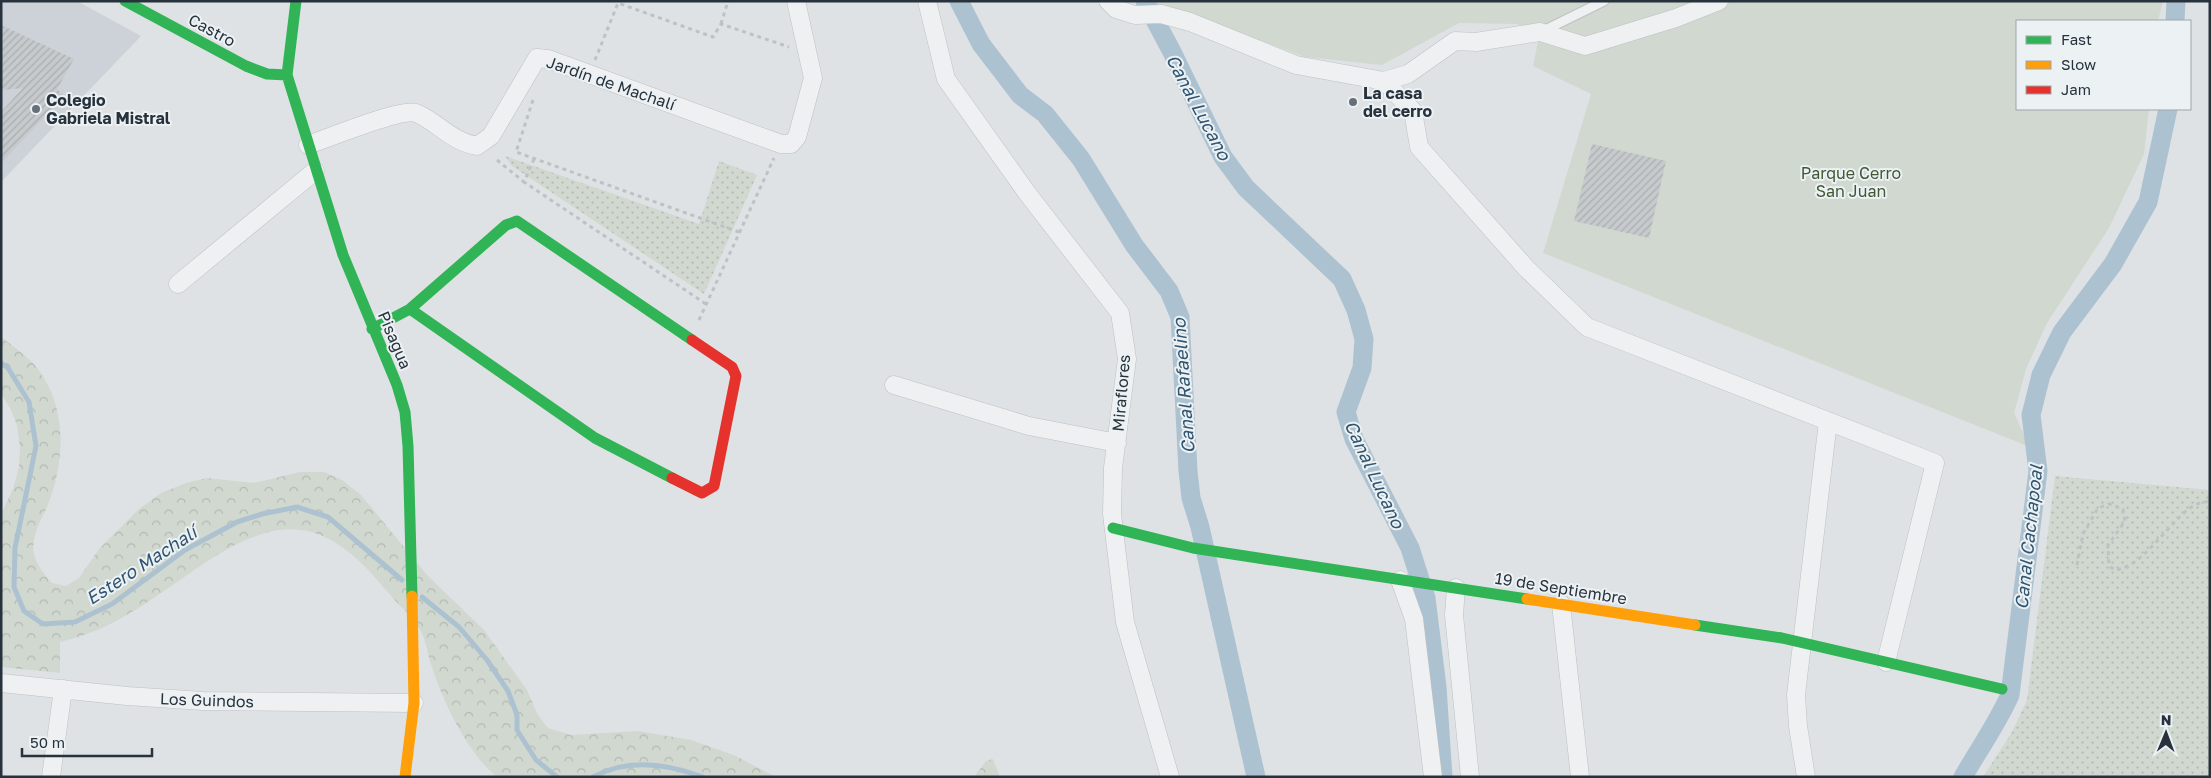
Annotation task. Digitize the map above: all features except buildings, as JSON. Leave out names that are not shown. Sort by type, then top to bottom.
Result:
[{"type":"street","name":"Castro","points":[[125,1],[246,66],[267,74],[287,75]]},
{"type":"street","name":"Pisagua","points":[[296,1],[287,75],[315,171],[343,255],[372,329],[397,385],[405,412],[408,446],[408,529],[414,703],[406,777]]},
{"type":"street","points":[[781,144],[791,144],[797,137],[810,96],[813,78],[796,1]]},
{"type":"street","name":"Miraflores","points":[[927,1],[946,79],[1027,193],[1120,313],[1127,359],[1117,443],[1112,468],[1113,528],[1125,622],[1170,777]]},
{"type":"street","points":[[1108,1],[1116,9],[1135,15],[1161,14],[1190,22],[1296,65],[1384,81],[1408,74],[1455,41],[1476,42],[1540,32],[1585,46],[1676,18],[1719,1]]},
{"type":"street","name":"Jardín de Machalí","points":[[308,145],[394,115],[415,113],[462,143],[477,146],[491,136],[537,58],[548,59],[781,144]]},
{"type":"street","points":[[1384,81],[1413,111],[1419,147],[1526,268],[1587,327],[1936,463],[1886,662]]},
{"type":"street","points":[[178,284],[315,171]]},
{"type":"street","points":[[372,329],[410,309],[506,225],[517,221],[732,367],[736,376],[714,486],[702,493],[595,438],[410,309]]},
{"type":"street","points":[[894,385],[1029,426],[1117,443]]},
{"type":"street","points":[[1806,777],[1798,726],[1796,695],[1828,422]]},
{"type":"street","name":"19 de Septiembre","points":[[1113,528],[1193,548],[1802,643],[2002,689]]},
{"type":"street","points":[[1404,580],[1414,619],[1433,777]]},
{"type":"street","points":[[1456,588],[1454,616],[1470,777]]},
{"type":"street","points":[[1561,604],[1580,777]]},
{"type":"street","name":"Los Guindos","points":[[1,683],[203,701],[414,703]]},
{"type":"street","points":[[51,777],[63,689]]},
{"type":"lane","points":[[1540,32],[1604,1]]},
{"type":"path","points":[[590,74],[618,3],[713,37],[721,24],[728,1]]},
{"type":"path","points":[[721,24],[808,54]]},
{"type":"path","points":[[535,96],[516,152],[739,232]]},
{"type":"path","points":[[690,338],[781,144]]},
{"type":"path","points":[[524,182],[534,159]]},
{"type":"path","points":[[497,160],[524,182],[706,304]]},
{"type":"path","points":[[2077,565],[2083,534],[2098,508],[2109,504],[2123,508],[2125,521],[2108,545],[2109,566],[2115,570],[2124,569],[2161,539],[2181,514],[2192,505],[2200,501],[2210,502]]},
{"type":"shaded area","name":"Colegio Gabriela Mistral","points":[[1,1],[77,1],[141,36],[1,182]]},
{"type":"green space","name":"Parque Cerro San Juan","points":[[1132,1],[2163,1],[2158,20],[2016,20],[2016,110],[2149,110],[2144,154],[2109,228],[2047,323],[2026,369],[2014,413],[2030,447],[1543,253],[1591,94],[1533,66],[1540,32],[1517,24],[1459,23],[1382,65],[1305,57],[1170,7]]},
{"type":"green space","points":[[505,156],[699,224],[719,161],[757,175],[704,294],[512,166]]},
{"type":"green space","points":[[1,337],[26,356],[38,369],[55,401],[59,419],[61,436],[57,472],[53,490],[37,530],[33,548],[39,566],[52,583],[66,586],[79,578],[99,549],[139,509],[161,493],[186,483],[207,478],[254,483],[300,472],[324,472],[342,480],[361,495],[428,576],[484,630],[527,690],[538,715],[548,728],[571,735],[638,731],[691,740],[736,756],[776,777],[497,777],[476,755],[458,726],[437,681],[424,638],[413,620],[355,557],[326,537],[310,531],[292,529],[273,531],[242,542],[227,549],[123,617],[99,629],[60,642],[60,673],[1,667],[1,514],[13,489],[19,467],[20,448],[17,425],[10,408],[1,394]]},
{"type":"green space","points":[[2055,476],[2210,490],[2210,777],[1983,777],[2012,732],[2027,700]]},
{"type":"green space","points":[[993,759],[1000,777],[974,777],[986,761]]},
{"type":"waterway","name":"Canal Rafaelino","points":[[959,1],[981,44],[1020,95],[1045,114],[1081,159],[1134,245],[1169,291],[1180,317],[1191,498],[1200,527],[1256,777]]},
{"type":"waterway","name":"Canal Lucano","points":[[1145,1],[1223,157],[1246,188],[1342,279],[1356,310],[1364,339],[1362,368],[1346,412],[1354,439],[1410,548],[1426,598],[1437,687],[1443,777]]},
{"type":"waterway","name":"Canal Cachapoal","points":[[2175,20],[2176,1]]},
{"type":"waterway","name":"Canal Cachapoal","points":[[1963,777],[1994,726],[2010,695],[2038,471],[2031,415],[2041,375],[2062,332],[2113,264],[2148,202],[2168,110]]},
{"type":"waterway","name":"Estero Machalí","points":[[1,363],[8,368],[29,402],[36,446],[15,548],[14,587],[24,611],[43,624],[75,622],[112,604],[185,550],[237,522],[262,514],[297,507],[328,517],[402,580]]},
{"type":"waterway","name":"Estero Machalí","points":[[422,597],[459,627],[487,660],[508,691],[517,715],[517,730],[536,760],[557,777]]},
{"type":"waterway","name":"Estero Machalí","points":[[593,777],[606,771],[634,765],[662,766],[703,777]]},
{"type":"traffic: fast","points":[[125,1],[246,66],[267,74],[287,75]]},
{"type":"traffic: fast","points":[[296,1],[287,75],[343,255],[397,385],[405,412],[408,446],[412,596]]},
{"type":"traffic: fast","points":[[372,329],[410,309],[506,225],[517,221],[692,340]]},
{"type":"traffic: fast","points":[[410,309],[595,438],[672,478]]},
{"type":"traffic: fast","points":[[1113,528],[1193,548],[1527,599]]},
{"type":"traffic: fast","points":[[1695,625],[1782,638],[2002,689]]},
{"type":"traffic: slow","points":[[405,777],[414,703],[412,596]]},
{"type":"traffic: slow","points":[[1527,599],[1695,625]]},
{"type":"traffic: jam","points":[[672,478],[702,493],[714,486],[736,376],[732,367],[692,340]]},
{"type":"place","name":"La casa del cerro","points":[[1353,102]]},
{"type":"place","name":"Colegio Gabriela Mistral","points":[[36,109]]}]
